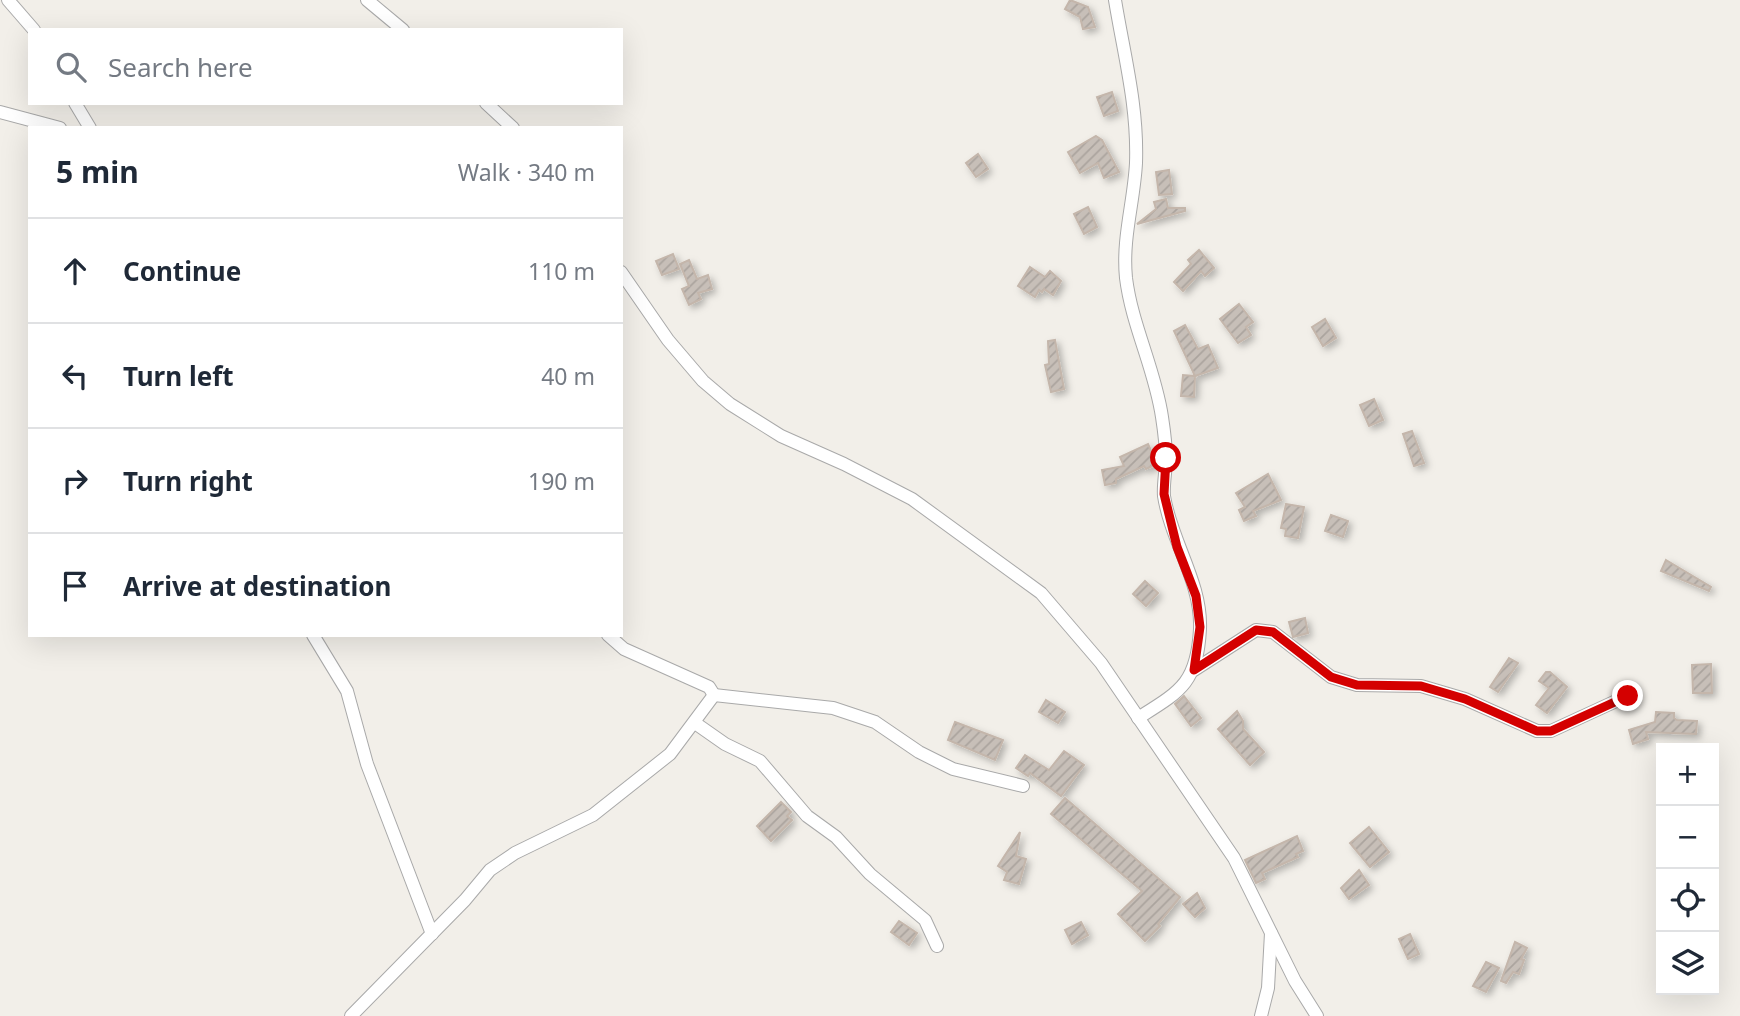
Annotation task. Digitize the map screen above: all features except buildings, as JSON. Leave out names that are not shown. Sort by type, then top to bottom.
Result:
[{"type":"street","points":[[8,0],[32,28]]},
{"type":"street","points":[[367,0],[402,28]]},
{"type":"street","points":[[1115,0],[1136,117],[1136,165],[1124,241],[1126,279],[1135,326],[1161,415],[1166,458],[1164,494],[1177,547],[1196,596],[1200,627],[1194,670]]},
{"type":"street","points":[[76,105],[89,126]]},
{"type":"street","points":[[488,105],[511,126]]},
{"type":"street","points":[[0,112],[52,126]]},
{"type":"street","points":[[623,275],[668,340],[703,381],[730,404],[781,436],[912,499],[1041,593],[1101,663],[1234,858],[1295,981],[1317,1016]]},
{"type":"street","points":[[1138,718],[1174,695],[1194,670],[1256,630],[1263,629],[1273,632],[1331,677],[1357,685],[1421,686],[1465,699],[1537,731],[1551,731],[1628,696]]},
{"type":"street","points":[[314,637],[347,691],[367,764],[432,934]]},
{"type":"street","points":[[610,637],[624,649],[709,687],[714,695]]},
{"type":"street","points":[[351,1016],[432,934],[490,870],[515,853],[593,815],[670,754],[714,695]]},
{"type":"street","points":[[714,695],[833,708],[875,722],[919,752],[953,769],[1023,786]]},
{"type":"street","points":[[695,723],[725,744],[760,761],[807,816],[836,837],[870,874],[925,920],[937,946]]},
{"type":"street","points":[[1262,1016],[1268,988],[1271,929]]},
{"type":"route","points":[[1166,458],[1164,494],[1177,547],[1196,596],[1200,627],[1194,670],[1256,630],[1263,629],[1273,632],[1331,677],[1357,685],[1387,688],[1421,686],[1465,699],[1537,731],[1551,731],[1628,696]]}]
